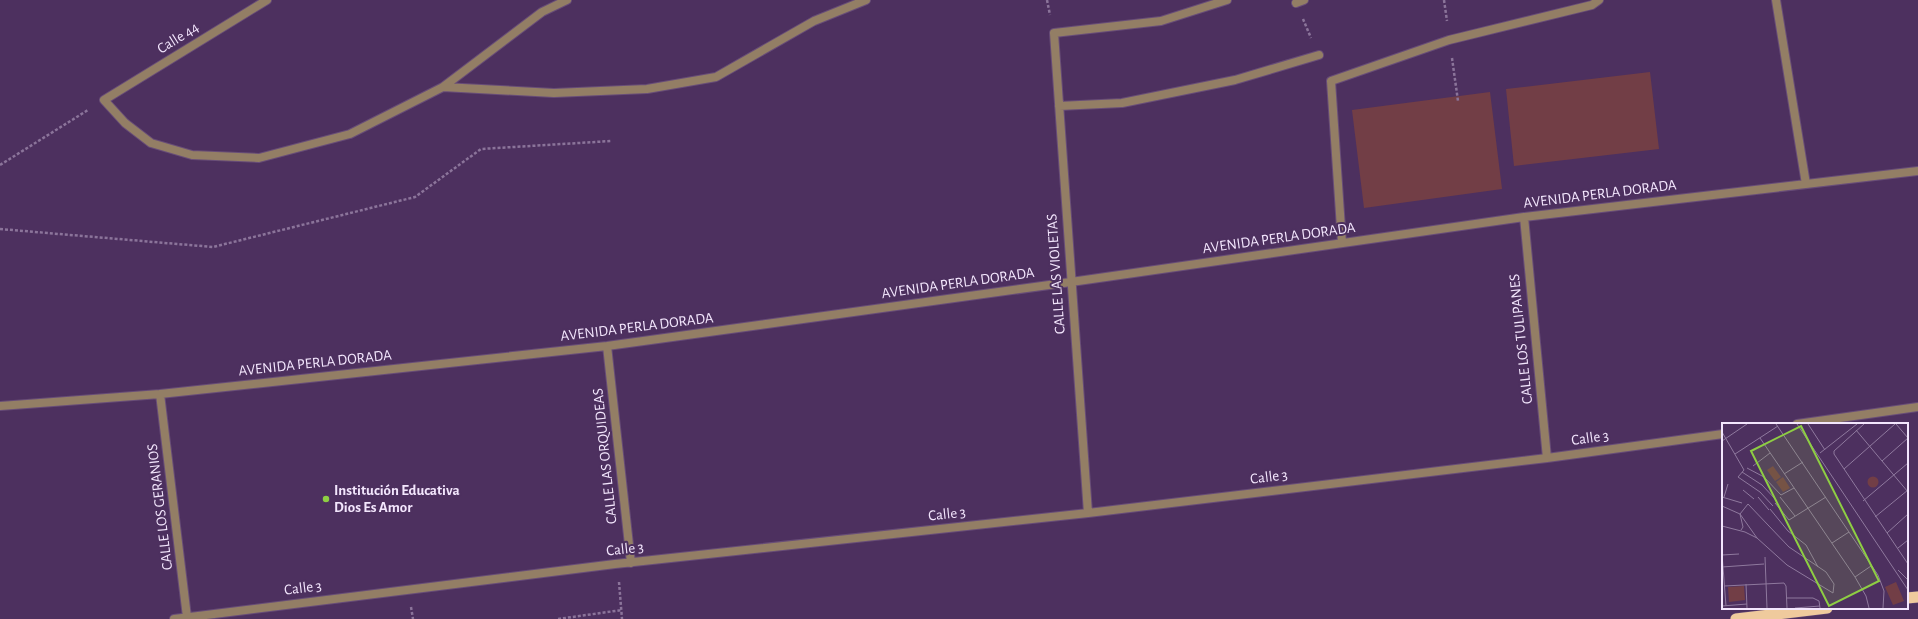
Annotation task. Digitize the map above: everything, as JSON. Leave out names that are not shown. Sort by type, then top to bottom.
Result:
[{"type":"highway","points":[[1908,598],[1918,597]]},
{"type":"highway","points":[[1736,619],[1819,609]]},
{"type":"street","name":"Calle 44","points":[[104,100],[267,0]]},
{"type":"street","points":[[104,100],[124,123],[151,143],[192,154],[259,158],[350,134],[443,87],[542,12],[567,0]]},
{"type":"street","points":[[443,87],[554,93],[646,89],[716,77],[814,21],[866,0]]},
{"type":"street","name":"CALLE LAS VIOLETAS","points":[[1088,513],[1054,33],[1161,21],[1227,0]]},
{"type":"street","points":[[1296,3],[1304,0]]},
{"type":"street","points":[[1342,243],[1331,81],[1449,40],[1592,5],[1599,0]]},
{"type":"street","points":[[1776,0],[1806,184]]},
{"type":"street","points":[[1058,106],[1122,103],[1236,80],[1319,55]]},
{"type":"street","name":"AVENIDA PERLA DORADA","points":[[0,406],[160,394],[607,346],[1071,282],[1524,217],[1918,171]]},
{"type":"street","name":"CALLE LOS TULIPANES","points":[[1524,217],[1547,458]]},
{"type":"street","name":"CALLE LAS ORQUIDEAS","points":[[607,346],[631,563]]},
{"type":"street","name":"CALLE LOS GERANIOS","points":[[160,394],[187,617]]},
{"type":"street","points":[[1804,423],[1918,407]]},
{"type":"street","name":"Calle 3","points":[[174,619],[615,564],[1088,513],[1547,458],[1722,434]]},
{"type":"path","points":[[1449,40],[1458,101]]},
{"type":"path","points":[[0,165],[104,100]]},
{"type":"path","points":[[0,230],[213,247],[415,197],[481,149],[611,141]]},
{"type":"path","points":[[615,564],[622,619]]},
{"type":"path","points":[[558,619],[622,610]]},
{"type":"shaded area","points":[[1650,72],[1659,149],[1514,166],[1506,89]]},
{"type":"shaded area","points":[[1490,92],[1502,189],[1364,208],[1352,110]]},
{"type":"place","name":"Institución Educativa Dios Es Amor","points":[[326,499]]}]
